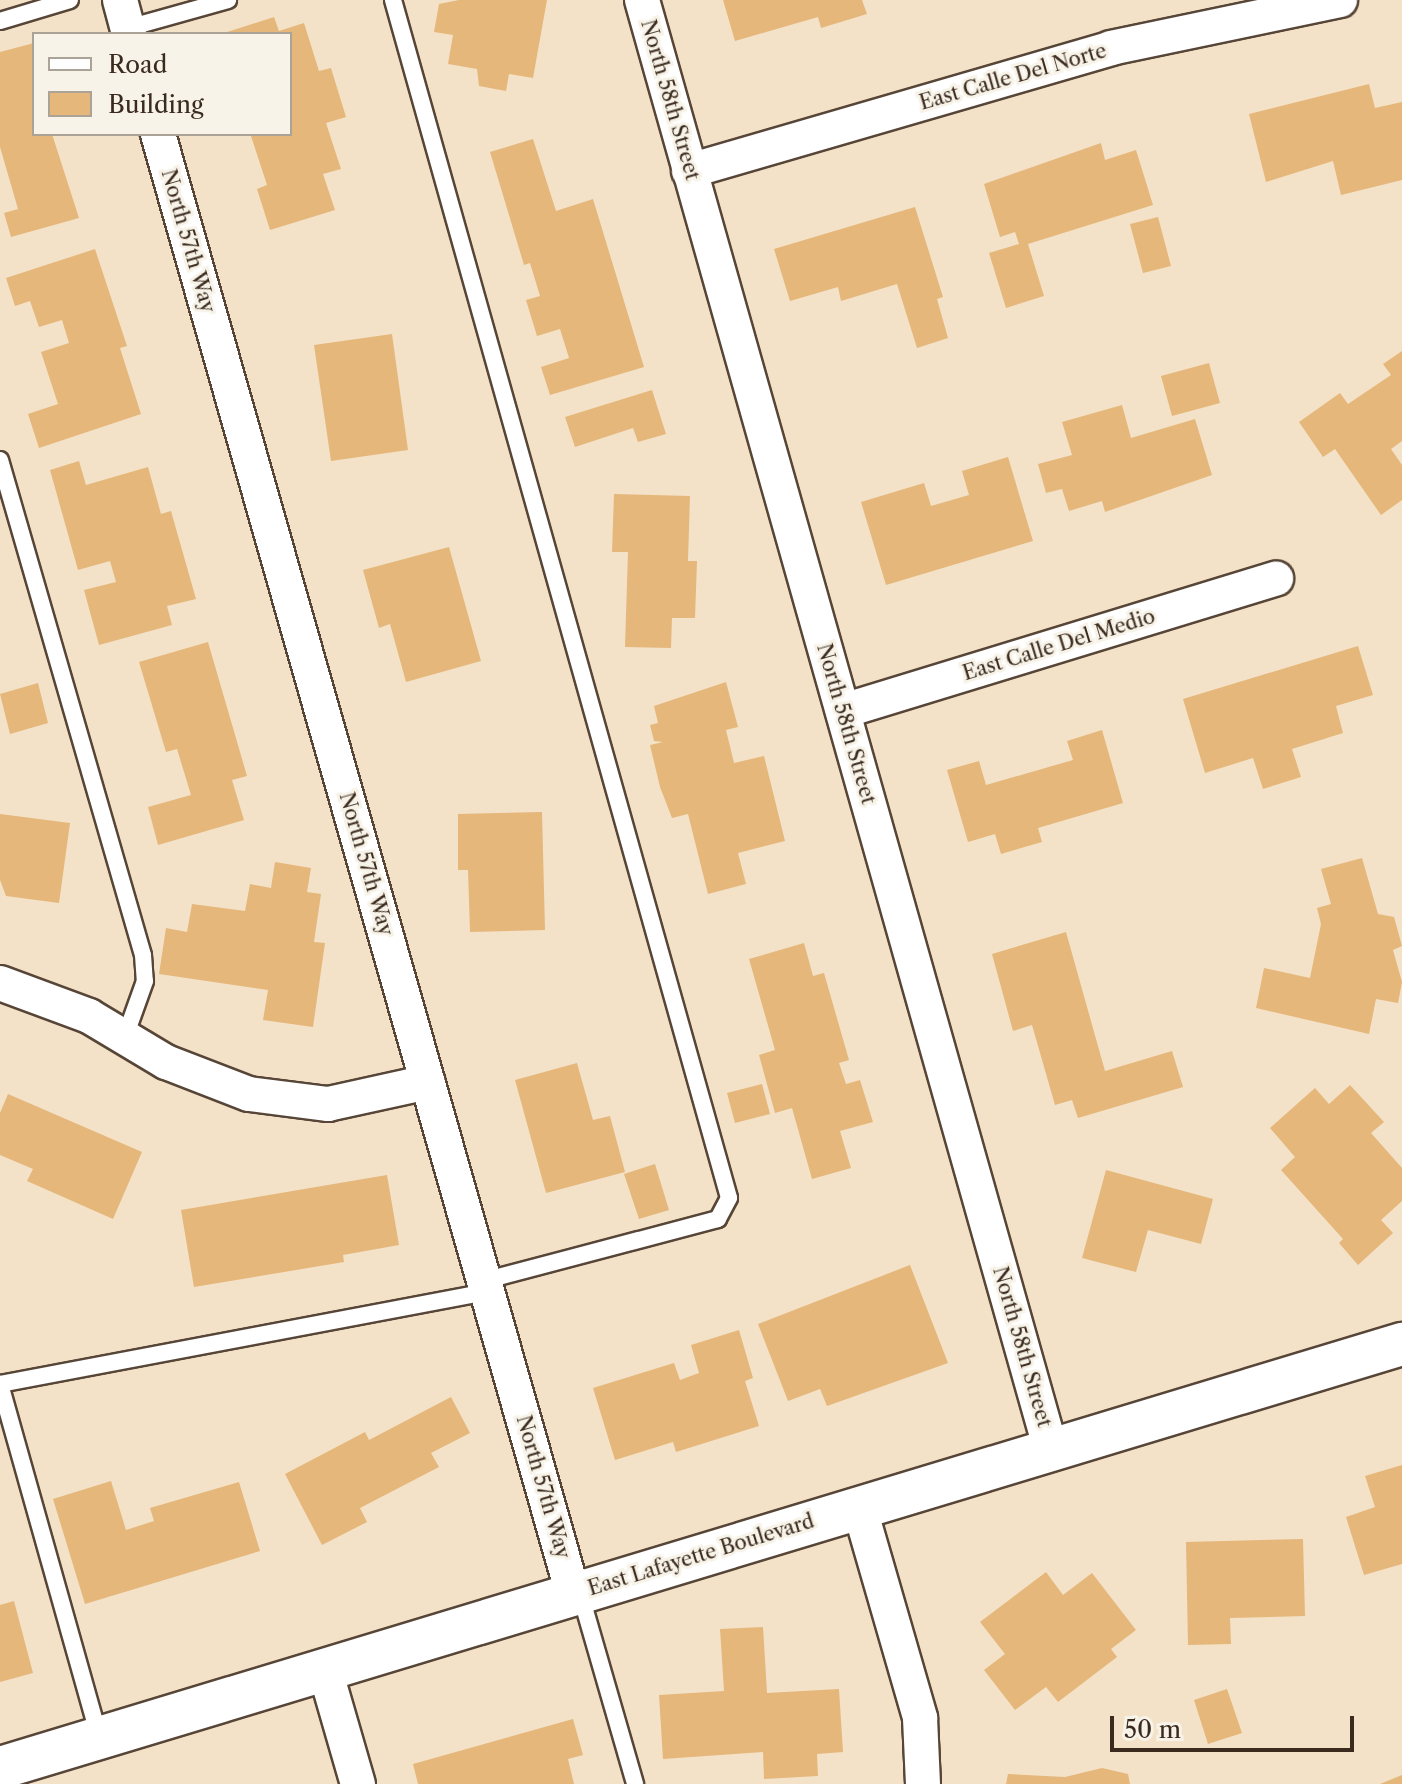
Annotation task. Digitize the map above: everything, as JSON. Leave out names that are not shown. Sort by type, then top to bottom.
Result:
[{"type":"street","name":"North 58th Street","points":[[642,0],[1050,1447]]},
{"type":"street","name":"East Calle Del Norte","points":[[689,171],[1111,48],[1340,0]]},
{"type":"street","name":"North 57th Way","points":[[159,136],[485,1287],[576,1593]]},
{"type":"street","name":"East Calle Del Medio","points":[[843,711],[1276,579]]},
{"type":"street","points":[[0,983],[89,1016],[166,1062],[249,1094],[328,1104],[428,1082]]},
{"type":"street","name":"East Lafayette Boulevard","points":[[0,1768],[1050,1447],[1402,1344]]},
{"type":"street","points":[[859,1506],[920,1718],[923,1784]]},
{"type":"street","points":[[325,1670],[358,1784]]},
{"type":"lane","points":[[0,21],[70,0]]},
{"type":"lane","points":[[126,21],[228,0]]},
{"type":"lane","points":[[100,1739],[0,1384],[485,1287],[718,1219],[729,1198],[393,0]]},
{"type":"lane","points":[[0,460],[143,955],[145,981],[125,1037]]},
{"type":"lane","points":[[576,1593],[635,1784]]},
{"type":"building","points":[[459,0],[547,0],[533,78],[509,74],[506,91],[479,86],[477,69],[448,64],[453,35],[434,32],[439,4]]},
{"type":"building","points":[[723,0],[862,0],[867,14],[821,28],[818,17],[735,41]]},
{"type":"building","points":[[274,17],[279,31],[304,23],[319,71],[331,68],[346,117],[326,123],[341,169],[323,174],[335,210],[270,230],[257,189],[267,185],[251,136],[292,136],[292,32],[227,32]]},
{"type":"building","points":[[32,44],[32,136],[53,136],[79,218],[11,237],[4,213],[18,209],[0,147],[0,52]]},
{"type":"building","points":[[1369,84],[1375,108],[1402,102],[1402,180],[1341,195],[1333,161],[1266,182],[1249,114]]},
{"type":"building","points":[[533,139],[556,211],[593,199],[644,367],[550,395],[541,367],[569,358],[560,329],[537,336],[526,300],[540,296],[530,263],[524,265],[490,152]]},
{"type":"building","points":[[1101,143],[1105,160],[1136,150],[1153,205],[1028,244],[1044,296],[1006,308],[989,253],[1019,244],[1015,232],[1000,237],[984,184]]},
{"type":"building","points":[[915,207],[943,297],[937,299],[948,338],[917,348],[897,284],[841,301],[838,287],[790,301],[774,249]]},
{"type":"building","points":[[1158,217],[1171,266],[1143,273],[1130,224]]},
{"type":"building","points":[[95,249],[127,346],[120,348],[141,414],[39,448],[28,414],[58,404],[41,352],[69,343],[62,320],[39,327],[30,301],[15,306],[6,278]]},
{"type":"building","points":[[392,334],[408,450],[331,461],[314,345]]},
{"type":"building","points":[[1402,351],[1402,441],[1391,449],[1402,465],[1402,500],[1381,515],[1335,449],[1323,457],[1299,422],[1340,393],[1348,404],[1391,375],[1383,364]]},
{"type":"building","points":[[1209,363],[1220,403],[1172,416],[1161,376]]},
{"type":"building","points":[[652,390],[666,434],[638,442],[633,428],[575,447],[565,417]]},
{"type":"building","points":[[1122,405],[1131,438],[1195,419],[1212,475],[1105,512],[1102,501],[1069,511],[1062,489],[1046,493],[1038,464],[1072,455],[1062,422]]},
{"type":"building","points":[[1008,457],[1033,541],[886,585],[861,502],[924,483],[931,506],[969,495],[962,471]]},
{"type":"building","points":[[79,461],[86,485],[148,467],[161,514],[171,511],[196,599],[167,606],[172,625],[99,645],[84,590],[116,582],[110,561],[78,570],[50,470]]},
{"type":"building","points":[[614,494],[690,496],[688,561],[697,561],[695,618],[672,618],[671,648],[625,647],[628,552],[612,552]]},
{"type":"building","points":[[449,547],[481,661],[406,682],[390,624],[379,628],[363,570]]},
{"type":"building","points":[[208,642],[247,776],[232,780],[244,820],[158,845],[148,807],[191,795],[177,749],[166,752],[139,662]]},
{"type":"building","points":[[1358,646],[1373,695],[1336,706],[1343,733],[1292,749],[1301,777],[1263,789],[1253,758],[1205,773],[1183,699]]},
{"type":"building","points":[[726,682],[738,727],[726,730],[734,763],[764,756],[785,841],[738,853],[746,884],[708,894],[688,814],[672,818],[660,787],[650,745],[663,742],[654,741],[650,725],[658,723],[654,706]]},
{"type":"building","points":[[38,683],[48,723],[10,734],[0,694]]},
{"type":"building","points":[[1102,730],[1123,803],[1038,828],[1042,842],[1001,854],[995,834],[968,842],[947,770],[979,761],[986,785],[1073,760],[1067,741]]},
{"type":"building","points":[[542,812],[545,930],[470,932],[468,870],[458,870],[458,814]]},
{"type":"building","points":[[0,814],[70,823],[59,903],[6,896],[0,880]]},
{"type":"building","points":[[1362,858],[1378,914],[1394,917],[1402,946],[1393,950],[1402,982],[1398,1003],[1376,999],[1369,1034],[1256,1008],[1264,968],[1310,978],[1321,924],[1317,908],[1331,904],[1321,869]]},
{"type":"building","points":[[275,862],[311,868],[307,892],[321,894],[314,942],[325,943],[313,1027],[263,1020],[268,990],[159,974],[166,928],[187,932],[192,904],[245,911],[250,884],[271,888]]},
{"type":"building","points":[[1066,932],[1105,1071],[1172,1051],[1183,1087],[1078,1118],[1072,1100],[1055,1105],[1032,1025],[1013,1031],[992,954]]},
{"type":"building","points":[[804,943],[813,976],[824,973],[849,1060],[839,1063],[846,1084],[860,1080],[873,1122],[840,1131],[851,1168],[812,1179],[792,1108],[775,1113],[759,1055],[775,1050],[749,959]]},
{"type":"building","points":[[577,1063],[593,1120],[610,1116],[625,1172],[546,1193],[515,1080]]},
{"type":"building","points":[[762,1084],[770,1114],[735,1123],[727,1093]]},
{"type":"building","points":[[1350,1085],[1384,1122],[1371,1133],[1402,1168],[1402,1201],[1381,1220],[1393,1233],[1358,1265],[1339,1243],[1343,1239],[1281,1170],[1295,1157],[1270,1128],[1315,1088],[1329,1104]]},
{"type":"building","points":[[8,1094],[142,1152],[113,1219],[27,1181],[33,1169],[0,1155],[0,1113]]},
{"type":"building","points":[[655,1164],[669,1210],[639,1219],[624,1174]]},
{"type":"building","points":[[1106,1170],[1213,1199],[1201,1244],[1148,1230],[1136,1272],[1082,1258]]},
{"type":"building","points":[[387,1175],[399,1245],[343,1255],[344,1262],[194,1287],[181,1210]]},
{"type":"building","points":[[910,1265],[948,1363],[827,1406],[820,1389],[788,1401],[758,1324]]},
{"type":"building","points":[[739,1330],[753,1378],[745,1381],[759,1426],[676,1452],[673,1442],[615,1460],[593,1388],[674,1363],[680,1380],[699,1373],[691,1345]]},
{"type":"building","points":[[451,1397],[470,1433],[431,1453],[439,1467],[360,1508],[367,1522],[322,1545],[285,1474],[365,1432],[369,1440]]},
{"type":"building","points":[[1402,1465],[1402,1564],[1364,1575],[1346,1517],[1375,1507],[1365,1476]]},
{"type":"building","points":[[111,1481],[126,1530],[154,1521],[150,1508],[239,1482],[260,1551],[85,1604],[53,1499]]},
{"type":"building","points":[[1303,1539],[1305,1616],[1230,1618],[1231,1644],[1188,1645],[1186,1542]]},
{"type":"building","points":[[1046,1572],[1063,1595],[1092,1573],[1136,1630],[1111,1649],[1117,1657],[1058,1702],[1046,1687],[1015,1710],[984,1670],[1005,1654],[980,1622]]},
{"type":"building","points":[[14,1601],[33,1673],[0,1682],[0,1605]]},
{"type":"building","points":[[763,1627],[767,1693],[839,1689],[843,1752],[817,1754],[818,1776],[764,1779],[763,1752],[663,1759],[659,1695],[724,1691],[720,1629]]},
{"type":"building","points":[[1227,1689],[1242,1733],[1208,1744],[1194,1700]]},
{"type":"building","points":[[573,1719],[583,1755],[568,1759],[574,1784],[418,1784],[413,1764]]},
{"type":"building","points":[[1102,1768],[1128,1774],[1130,1784],[1006,1784],[1008,1774],[1065,1777]]},
{"type":"building","points":[[1402,1775],[1402,1784],[1380,1784]]}]
